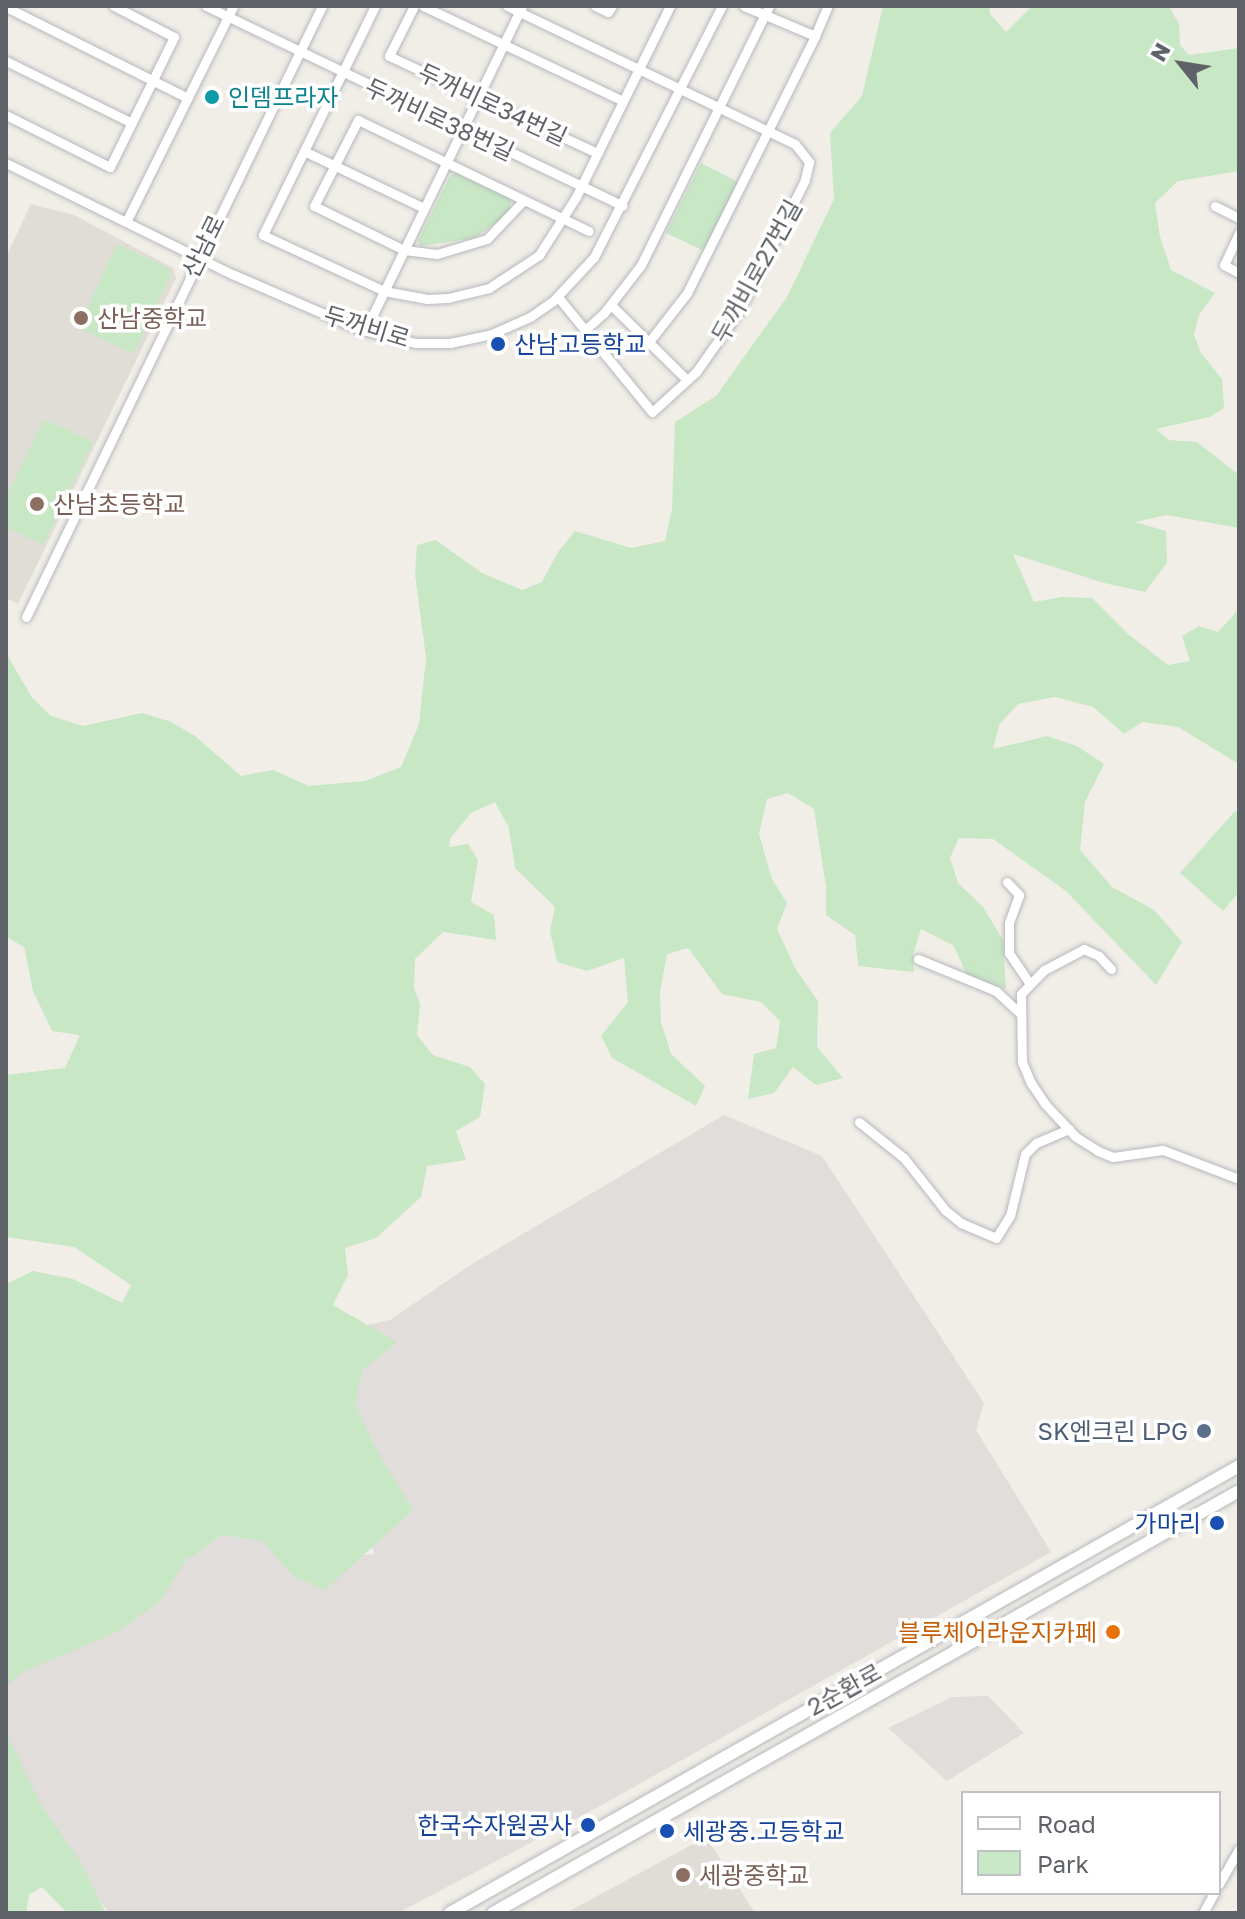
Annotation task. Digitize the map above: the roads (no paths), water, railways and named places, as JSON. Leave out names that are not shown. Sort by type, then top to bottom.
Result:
[{"type":"street","points":[[6,115],[110,167],[174,37],[114,6]]},
{"type":"street","name":"두꺼비로38번길","points":[[206,6],[623,206]]},
{"type":"street","points":[[126,222],[233,6]]},
{"type":"street","name":"산남로","points":[[26,617],[197,257],[322,6]]},
{"type":"street","points":[[375,6],[263,235],[384,291],[448,298],[489,288],[525,267],[564,219],[670,6]]},
{"type":"street","name":"두꺼비로34번길","points":[[414,6],[389,56],[597,153]]},
{"type":"street","points":[[423,6],[623,101]]},
{"type":"street","name":"두꺼비로27번길","points":[[507,6],[521,9],[767,131],[805,153],[809,170],[739,311],[687,380],[652,412],[585,330]]},
{"type":"street","points":[[595,6],[608,12],[612,6]]},
{"type":"street","name":"두꺼비로","points":[[6,163],[197,257],[365,331],[416,343],[450,343],[512,326],[558,297],[594,257],[623,206],[722,6]]},
{"type":"street","points":[[744,6],[767,11],[815,36]]},
{"type":"street","name":"두꺼비로27번길","points":[[648,343],[687,293],[828,6]]},
{"type":"street","points":[[6,7],[188,98]]},
{"type":"street","points":[[365,331],[521,9]]},
{"type":"street","points":[[558,297],[585,330],[611,305],[641,265],[767,11]]},
{"type":"street","points":[[6,61],[132,123]]},
{"type":"street","points":[[523,201],[503,226],[472,246],[437,254],[404,250],[314,206],[358,120],[589,231]]},
{"type":"street","points":[[304,151],[424,208]]},
{"type":"street","points":[[1215,206],[1239,218]]},
{"type":"street","points":[[1239,233],[1224,265],[1239,273]]},
{"type":"street","points":[[611,305],[687,380]]},
{"type":"street","points":[[1007,882],[1019,895],[1009,923],[1009,953],[1029,983]]},
{"type":"street","points":[[1111,969],[1099,956],[1084,949],[1044,970],[1021,994],[1022,1062],[1045,1104],[1069,1129],[1098,1151],[1113,1157],[1163,1150],[1239,1179]]},
{"type":"street","points":[[918,959],[996,991],[1020,1013]]},
{"type":"street","points":[[859,1122],[904,1158],[945,1210],[961,1223],[996,1238],[1010,1216],[1025,1154],[1052,1134],[1069,1129]]},
{"type":"street","name":"2순환로","points":[[450,1913],[1239,1466]]},
{"type":"street","name":"2순환로","points":[[493,1913],[1239,1491]]},
{"type":"street","points":[[1221,1880],[1239,1849]]},
{"type":"street","points":[[1203,1913],[1213,1895]]},
{"type":"place","name":"인뎀프라자","points":[[212,97]]},
{"type":"place","name":"산남중학교","points":[[81,318]]},
{"type":"place","name":"산남고등학교","points":[[498,344]]},
{"type":"place","name":"산남초등학교","points":[[37,504]]},
{"type":"place","name":"SK엔크린 LPG","points":[[1204,1431]]},
{"type":"place","name":"가마리","points":[[1217,1523]]},
{"type":"place","name":"블루체어라운지카페","points":[[1113,1632]]},
{"type":"place","name":"한국수자원공사","points":[[588,1825]]},
{"type":"place","name":"세광중.고등학교","points":[[667,1831]]},
{"type":"place","name":"세광중학교","points":[[683,1875]]}]
